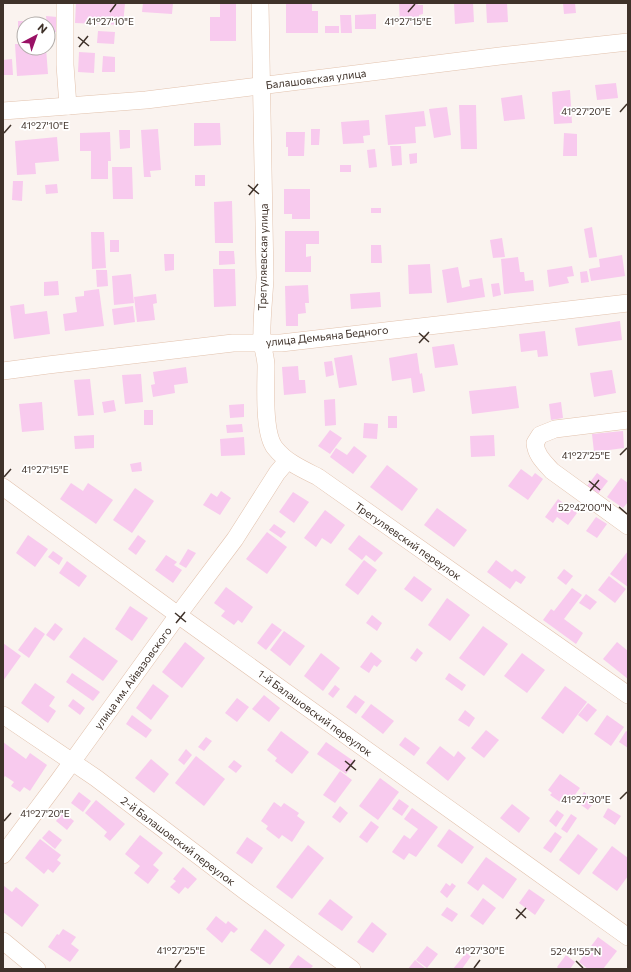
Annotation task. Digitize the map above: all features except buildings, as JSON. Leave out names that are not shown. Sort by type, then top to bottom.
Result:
[{"type":"street","points":[[65,3],[65,65],[68,106]]},
{"type":"street","name":"Трегуляевская улица","points":[[260,3],[265,278],[262,315],[262,343]]},
{"type":"street","name":"Балашовская улица","points":[[3,111],[146,100],[500,56],[628,42]]},
{"type":"street","name":"улица Демьяна Бедного","points":[[3,371],[233,343],[280,343],[628,303]]},
{"type":"street","name":"Трегуляевский переулок","points":[[262,343],[266,362],[267,422],[274,447],[287,460],[318,477],[628,696]]},
{"type":"street","points":[[628,420],[555,429],[540,435],[535,443],[536,451],[541,460],[552,471],[628,526]]},
{"type":"street","name":"улица им. Айвазовского","points":[[3,855],[235,539],[277,473],[287,460]]},
{"type":"street","name":"1-й Балашовский переулок","points":[[3,487],[178,615],[628,937]]},
{"type":"street","name":"2-й Балашовский переулок","points":[[3,715],[96,778],[245,891],[352,969]]},
{"type":"street","points":[[3,941],[37,969]]}]
